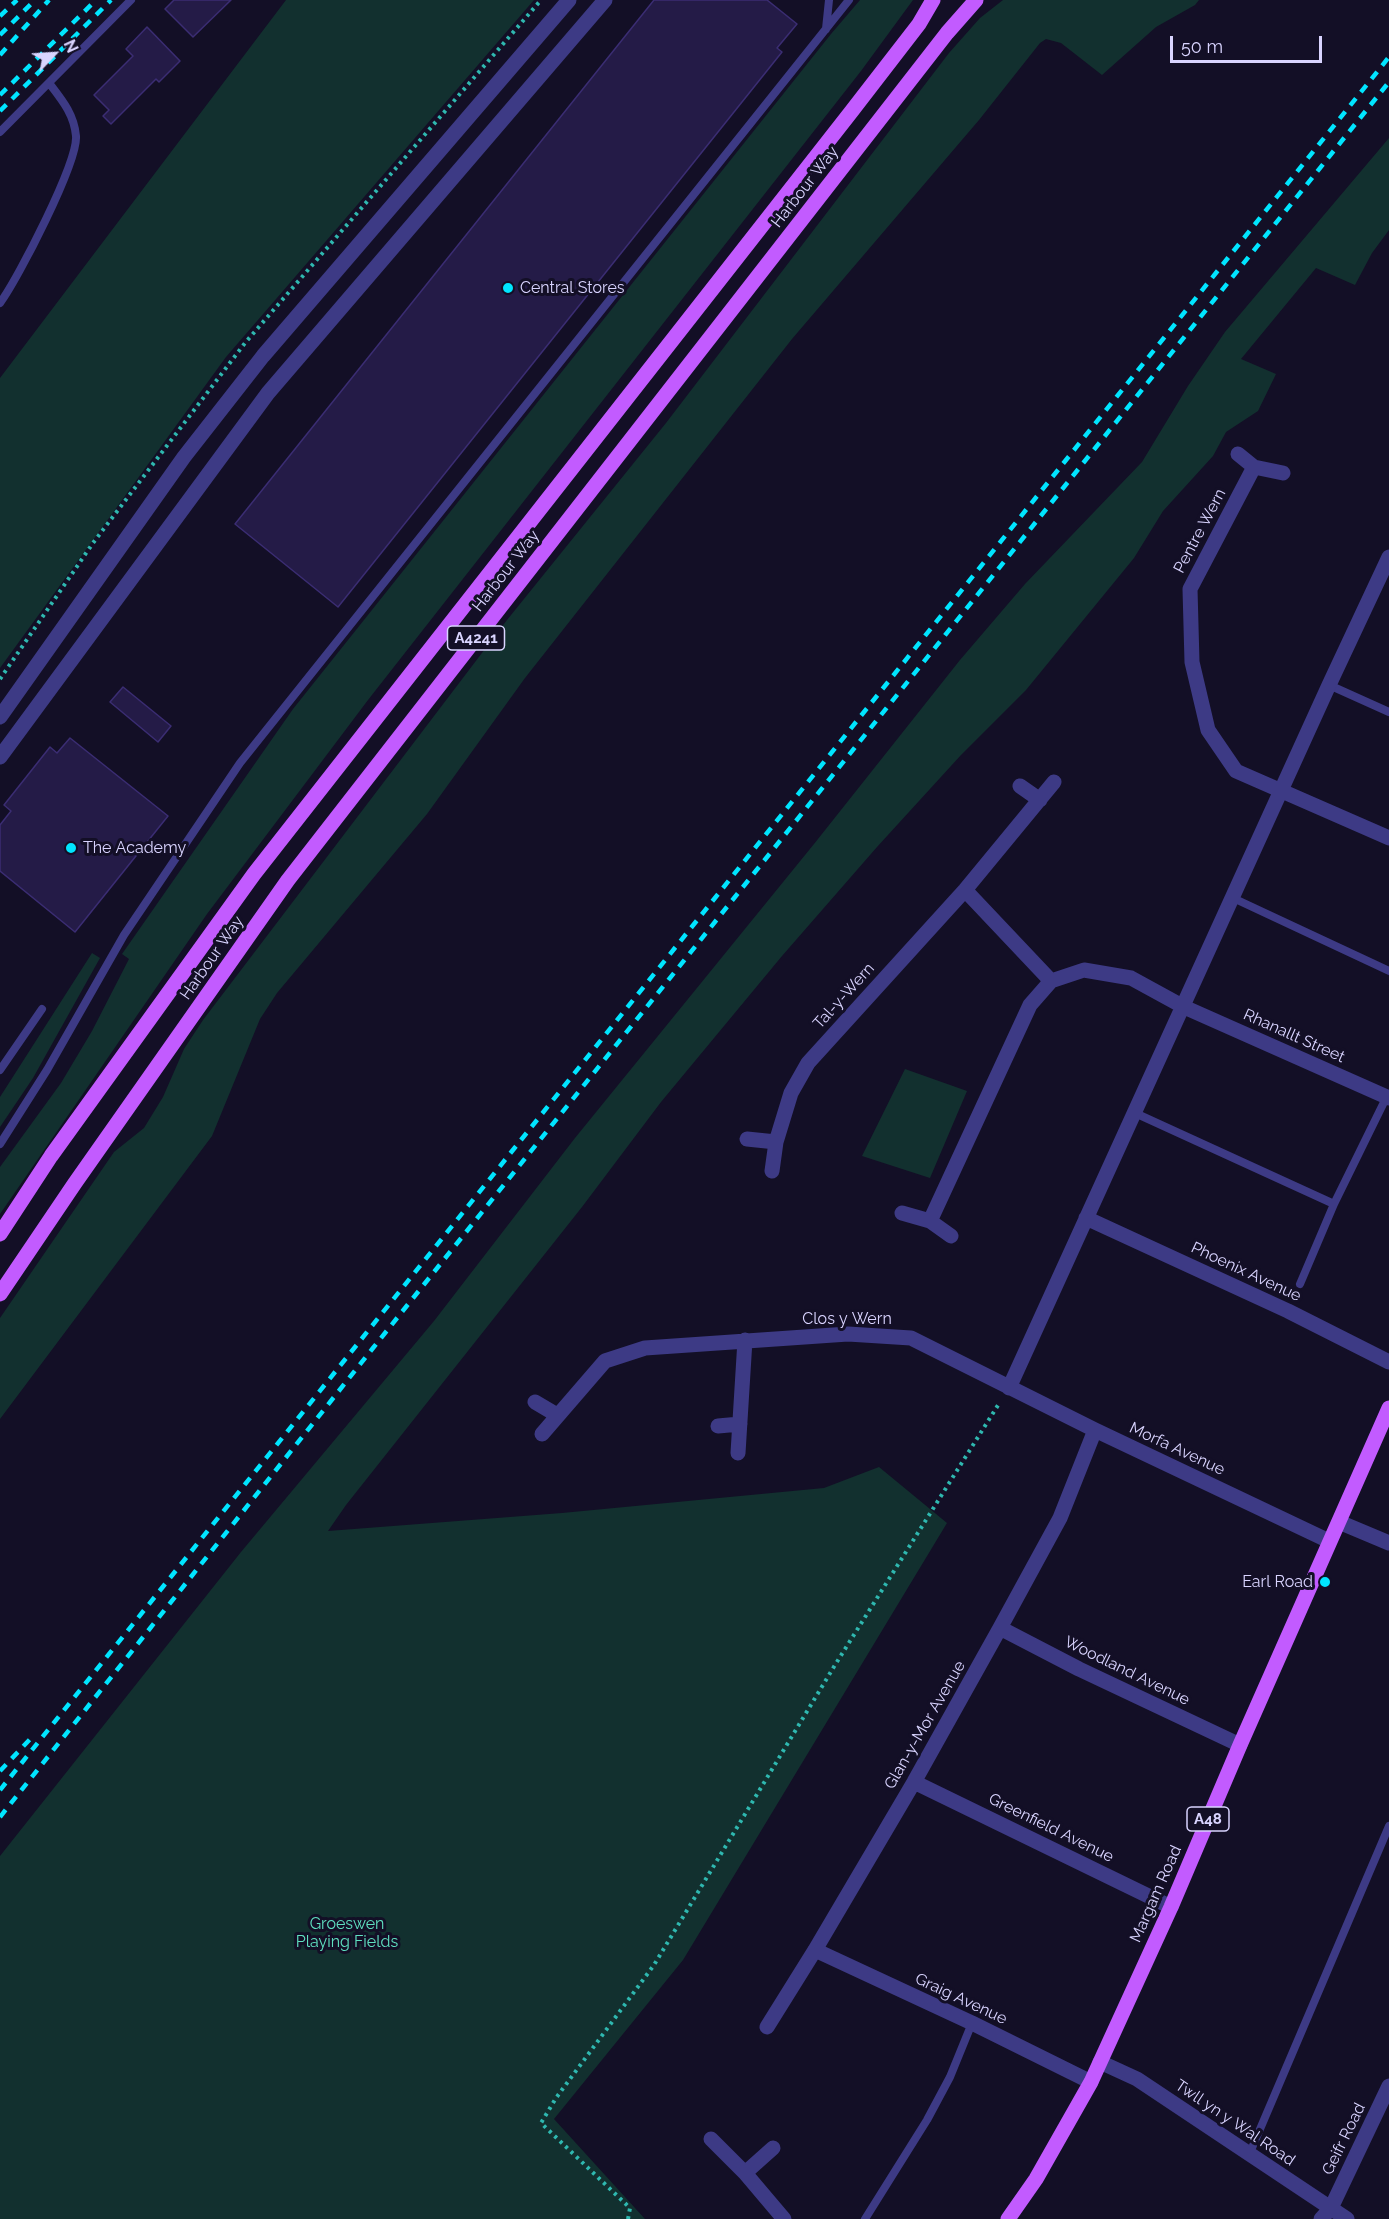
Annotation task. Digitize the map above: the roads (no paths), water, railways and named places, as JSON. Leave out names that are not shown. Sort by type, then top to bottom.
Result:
[{"type":"main road","name":"Harbour Way","points":[[0,1234],[51,1156],[254,874],[852,112],[919,24],[933,0]]},
{"type":"main road","name":"Harbour Way","points":[[0,1294],[75,1183],[288,880],[940,42],[976,0]]},
{"type":"main road","name":"Margam Road","points":[[1008,2219],[1036,2179],[1091,2082],[1171,1907],[1240,1744],[1389,1408]]},
{"type":"street","points":[[0,717],[183,457],[263,356],[569,0]]},
{"type":"street","points":[[0,758],[268,393],[605,0]]},
{"type":"street","points":[[1239,454],[1254,467],[1283,473]]},
{"type":"street","name":"Pentre Wern","points":[[1254,467],[1190,589],[1192,662],[1208,730],[1236,771],[1389,838]]},
{"type":"street","points":[[1009,1388],[1329,685],[1384,581],[1389,558]]},
{"type":"street","name":"Tal-y-Wern","points":[[772,1172],[776,1142],[791,1093],[808,1063],[965,890],[1054,783]]},
{"type":"street","points":[[1020,786],[1040,800]]},
{"type":"street","points":[[965,890],[1051,981]]},
{"type":"street","points":[[930,1221],[1030,1005],[1051,981],[1084,970],[1131,978],[1184,1007]]},
{"type":"street","name":"Rhanallt Street","points":[[1184,1007],[1388,1095]]},
{"type":"street","points":[[747,1139],[776,1142]]},
{"type":"street","points":[[902,1213],[930,1221],[951,1236]]},
{"type":"street","name":"Phoenix Avenue","points":[[1086,1218],[1288,1311],[1389,1362]]},
{"type":"street","name":"Clos y Wern","points":[[542,1434],[605,1361],[645,1348],[848,1334],[911,1338],[1009,1388]]},
{"type":"street","points":[[738,1453],[745,1340]]},
{"type":"street","name":"Morfa Avenue","points":[[1009,1388],[1329,1541]]},
{"type":"street","points":[[535,1402],[557,1415]]},
{"type":"street","points":[[718,1426],[740,1424]]},
{"type":"street","name":"Glan-y-Mor Avenue","points":[[766,2027],[815,1950],[914,1782],[1000,1628],[1060,1518],[1095,1430]]},
{"type":"street","points":[[1339,1522],[1389,1543]]},
{"type":"street","name":"Woodland Avenue","points":[[1000,1628],[1079,1669],[1240,1744]]},
{"type":"street","name":"Greenfield Avenue","points":[[914,1782],[1171,1907]]},
{"type":"street","name":"Graig Avenue","points":[[815,1950],[972,2023],[1091,2082]]},
{"type":"street","name":"Twll yn y Wal Road","points":[[1100,2062],[1137,2079],[1249,2155],[1326,2213],[1347,2219]]},
{"type":"street","name":"Geifr Road","points":[[1326,2213],[1389,2086]]},
{"type":"street","points":[[711,2139],[745,2173],[784,2219]]},
{"type":"street","points":[[745,2173],[773,2148]]},
{"type":"lane","points":[[0,132],[131,0]]},
{"type":"lane","points":[[825,30],[829,0]]},
{"type":"lane","points":[[0,1144],[47,1070],[124,935],[240,763],[849,0]]},
{"type":"lane","points":[[0,303],[16,279],[57,193],[75,148],[76,137],[70,113],[49,83]]},
{"type":"lane","points":[[1329,685],[1389,712]]},
{"type":"lane","points":[[1233,898],[1389,970]]},
{"type":"lane","points":[[0,1068],[42,1009]]},
{"type":"lane","points":[[1300,1284],[1334,1204],[1388,1095]]},
{"type":"lane","points":[[1135,1113],[1334,1204]]},
{"type":"lane","points":[[1249,2155],[1389,1826]]},
{"type":"lane","points":[[865,2219],[927,2120],[950,2077],[972,2023]]},
{"type":"railway","points":[[0,16],[17,0]]},
{"type":"railway","points":[[0,35],[35,0]]},
{"type":"railway","points":[[0,55],[49,0]]},
{"type":"railway","points":[[0,95],[96,0]]},
{"type":"railway","points":[[0,111],[111,0]]},
{"type":"railway","points":[[0,1790],[1389,57]]},
{"type":"railway","points":[[0,1817],[373,1348],[1389,82]]},
{"type":"railway","points":[[0,1771],[33,1736]]},
{"type":"place","name":"Central Stores","points":[[508,288]]},
{"type":"place","name":"The Academy","points":[[71,848]]},
{"type":"place","name":"Earl Road","points":[[1325,1582]]},
{"type":"park label","name":"Groeswen Playing Fields","points":[[347,1933]]}]
